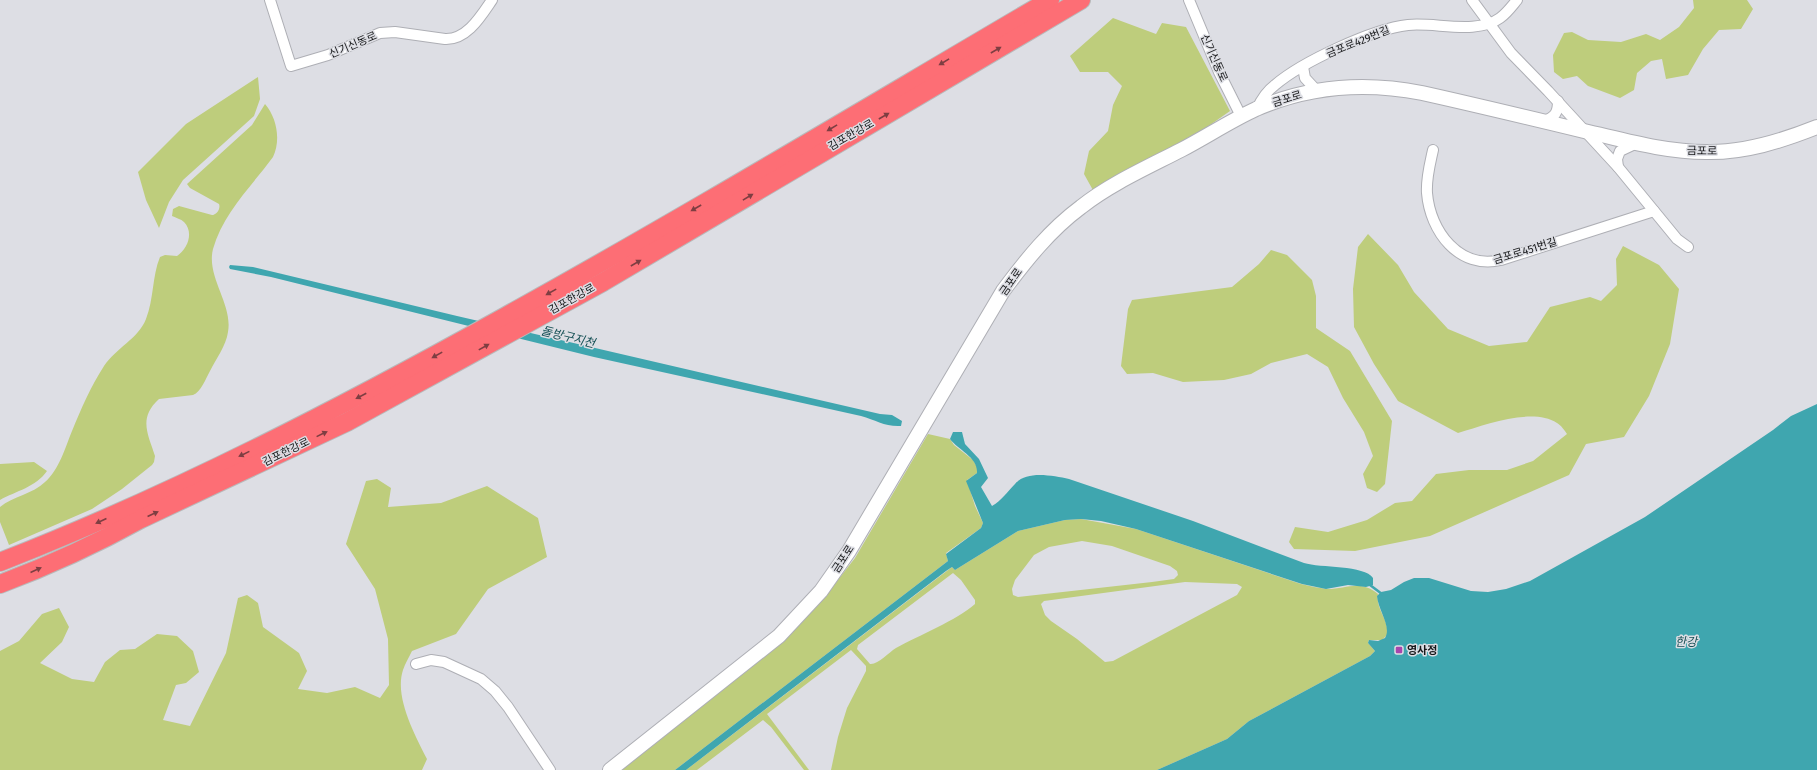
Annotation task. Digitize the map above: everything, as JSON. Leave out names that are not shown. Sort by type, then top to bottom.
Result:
[{"type":"highway","name":"김포한강로","points":[[0,562],[102,521],[329,413],[395,378],[585,273],[1050,0]]},
{"type":"highway","name":"김포한강로","points":[[0,584],[59,559],[347,422],[602,282],[1081,0]]},
{"type":"main road","name":"금포로","points":[[610,770],[779,636],[821,591],[849,551],[1003,291],[1020,267],[1055,228],[1082,205],[1241,116],[1285,99],[1317,91],[1358,86],[1400,89],[1637,143],[1684,151],[1724,151],[1764,146],[1817,127]]},
{"type":"street","name":"신기신동로","points":[[270,0],[291,66],[328,56],[380,33],[395,32],[452,40],[459,37],[473,26],[492,0]]},
{"type":"street","name":"신기신동로","points":[[1189,0],[1241,116]]},
{"type":"street","points":[[1472,0],[1488,24],[1511,53],[1558,101],[1618,167],[1677,239],[1688,247]]},
{"type":"street","name":"금포로429번길","points":[[1256,109],[1262,98],[1275,85],[1302,67],[1314,60],[1362,39],[1395,27],[1424,25],[1475,26],[1488,24],[1499,19],[1517,0]]},
{"type":"street","points":[[1302,67],[1305,78],[1317,91]]},
{"type":"street","points":[[1544,121],[1553,118],[1556,114],[1558,109],[1558,101]]},
{"type":"street","points":[[1618,167],[1616,160],[1620,150],[1637,143]]},
{"type":"street","name":"금포로451번길","points":[[1433,150],[1427,181],[1427,192],[1433,218],[1437,227],[1453,249],[1465,258],[1475,261],[1484,263],[1501,260],[1654,211]]},
{"type":"street","points":[[416,664],[431,660],[444,662],[481,679],[495,690],[550,770]]},
{"type":"green space","points":[[1693,0],[1747,0],[1753,9],[1741,29],[1719,30],[1703,49],[1688,75],[1666,79],[1662,59],[1651,61],[1637,73],[1634,90],[1620,98],[1588,86],[1577,76],[1563,79],[1554,72],[1553,55],[1564,33],[1572,32],[1588,40],[1621,42],[1646,34],[1660,40],[1679,27],[1694,8]]},
{"type":"green space","points":[[1113,18],[1156,34],[1162,23],[1186,27],[1230,111],[1193,137],[1094,192],[1084,174],[1089,151],[1108,131],[1113,105],[1122,86],[1108,72],[1080,72],[1070,56]]},
{"type":"green space","points":[[258,77],[260,99],[254,116],[183,180],[169,202],[159,228],[146,200],[138,172],[186,124]]},
{"type":"green space","points":[[265,104],[275,122],[277,144],[273,157],[231,212],[213,249],[213,270],[224,301],[229,322],[227,337],[223,347],[203,384],[193,395],[159,399],[153,406],[149,413],[146,426],[155,456],[152,465],[122,489],[92,509],[9,545],[0,522],[0,507],[5,503],[40,486],[50,477],[61,458],[83,406],[99,374],[114,354],[138,332],[146,319],[149,311],[157,264],[160,257],[165,255],[177,256],[187,245],[189,231],[183,221],[172,216],[173,209],[179,206],[212,215],[219,210],[219,204],[190,188],[187,184],[252,125]]},
{"type":"green space","points":[[1368,234],[1398,265],[1414,292],[1448,329],[1489,346],[1527,342],[1550,307],[1590,297],[1601,301],[1617,285],[1616,259],[1623,246],[1659,265],[1679,289],[1670,344],[1649,396],[1624,437],[1586,444],[1569,475],[1430,536],[1355,551],[1294,549],[1289,542],[1295,527],[1328,532],[1367,520],[1395,503],[1412,501],[1436,474],[1469,470],[1507,470],[1533,461],[1567,434],[1557,423],[1547,419],[1535,417],[1508,419],[1458,433],[1398,401],[1374,364],[1354,327],[1353,289],[1358,247]]},
{"type":"green space","points":[[1271,250],[1287,255],[1312,280],[1316,296],[1316,328],[1350,351],[1392,421],[1385,484],[1377,492],[1367,488],[1363,474],[1373,456],[1364,432],[1343,398],[1328,367],[1307,354],[1271,363],[1251,374],[1224,380],[1183,382],[1153,373],[1127,374],[1121,366],[1128,309],[1132,300],[1232,287],[1259,264]]},
{"type":"green space","points":[[928,434],[950,439],[954,445],[973,460],[977,467],[977,473],[967,480],[975,506],[983,523],[981,528],[946,553],[948,561],[675,770],[618,770],[784,639],[823,599],[855,558]]},
{"type":"green space","points":[[34,462],[47,471],[32,485],[0,500],[0,464]]},
{"type":"green space","points":[[377,479],[391,488],[388,507],[441,503],[487,486],[538,518],[547,557],[488,589],[456,634],[412,651],[403,670],[401,692],[407,716],[427,759],[422,770],[0,770],[0,651],[19,641],[42,614],[59,608],[69,627],[62,642],[40,663],[72,679],[94,682],[105,662],[120,650],[135,649],[157,634],[177,636],[193,651],[199,672],[186,683],[176,685],[163,720],[190,726],[226,653],[238,598],[247,595],[258,603],[263,627],[299,653],[307,671],[298,689],[327,693],[355,687],[380,698],[389,685],[388,639],[375,589],[346,544],[366,481]]},
{"type":"green space","points":[[1081,519],[1136,529],[1301,584],[1327,589],[1359,586],[1371,589],[1378,594],[1379,605],[1386,625],[1387,635],[1382,640],[1369,640],[1368,643],[1375,651],[1370,656],[1249,721],[1227,739],[1157,770],[831,770],[838,737],[847,708],[866,671],[866,666],[851,650],[767,714],[809,770],[804,770],[771,727],[763,720],[697,770],[686,770],[952,567],[955,570],[1018,531],[1065,520]],"holes":[[[1082,541],[1112,546],[1170,566],[1177,571],[1178,575],[1174,579],[1152,582],[1018,597],[1013,595],[1012,589],[1015,580],[1034,555],[1049,547]],[[953,573],[961,580],[975,600],[975,604],[958,616],[896,648],[873,664],[870,664],[857,649],[858,645]],[[1185,582],[1237,584],[1242,587],[1237,595],[1113,661],[1105,662],[1077,639],[1051,621],[1045,615],[1041,604],[1044,601]]]},
{"type":"water","points":[[230,265],[253,267],[880,414],[892,415],[902,421],[901,426],[881,423],[861,416],[594,357],[271,277],[230,269]]},
{"type":"water","name":"한강","points":[[1817,404],[1817,770],[1157,770],[1227,739],[1249,721],[1370,656],[1375,651],[1368,643],[1369,640],[1378,641],[1385,638],[1387,634],[1386,624],[1377,596],[1381,592],[1391,590],[1414,578],[1429,578],[1471,591],[1488,592],[1506,589],[1530,581],[1645,517],[1773,430],[1791,416]]},
{"type":"water","points":[[953,432],[962,432],[965,444],[979,459],[988,478],[981,487],[992,506],[1002,499],[1015,484],[1026,477],[1040,475],[1069,479],[1193,521],[1304,563],[1361,571],[1373,578],[1373,585],[1366,587],[1348,585],[1326,589],[1302,584],[1136,529],[1101,521],[1081,519],[1065,520],[1018,531],[955,570],[952,567],[946,571],[686,770],[675,770],[948,561],[946,554],[981,528],[983,523],[966,481],[977,473],[976,467],[971,458],[950,439]]},
{"type":"waterway","points":[[1370,585],[1382,594]]},
{"type":"place","name":"영사정","points":[[1399,650]]},
{"type":"water label","name":"돌방구지천","points":[[568,337]]}]
